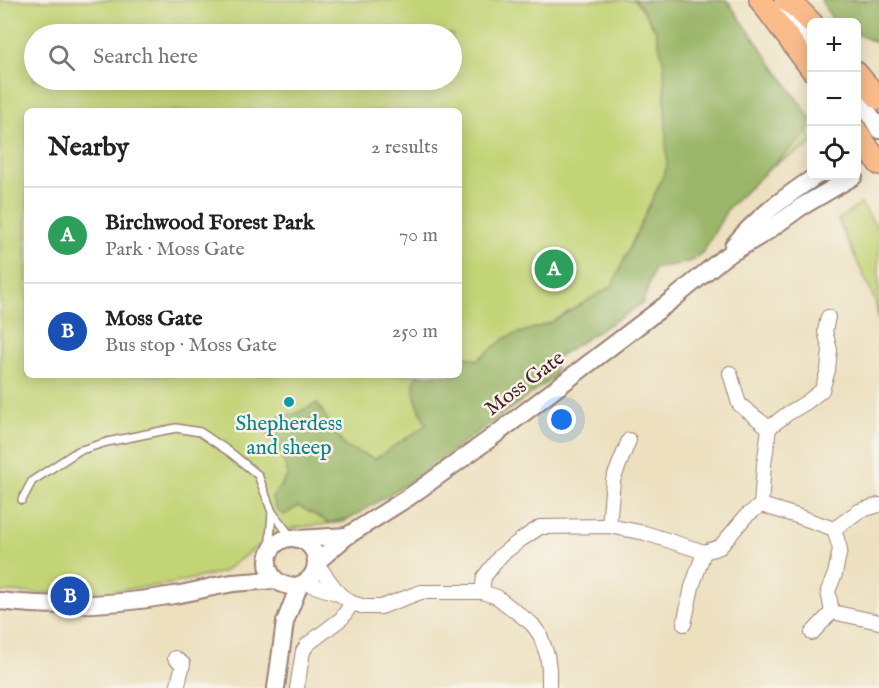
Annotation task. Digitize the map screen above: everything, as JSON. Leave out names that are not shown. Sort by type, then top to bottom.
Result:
[{"type":"main road","points":[[760,0],[807,63]]},
{"type":"main road","points":[[785,0],[807,18]]},
{"type":"main road","points":[[861,78],[879,99]]},
{"type":"main road","points":[[869,134],[879,161]]},
{"type":"street","points":[[785,0],[792,20],[807,37]]},
{"type":"street","points":[[861,103],[871,116],[869,134]]},
{"type":"street","name":"Moss Gate","points":[[861,172],[879,161]]},
{"type":"street","name":"Moss Gate","points":[[723,258],[741,236],[769,210],[810,180]]},
{"type":"street","name":"Moss Gate","points":[[285,622],[302,585],[313,575],[317,563],[347,536],[409,497],[491,438],[672,300],[723,258],[847,180]]},
{"type":"street","points":[[483,592],[484,577],[501,555],[540,527],[609,526],[645,532],[704,552],[720,547],[746,516],[761,505],[769,428],[822,390],[828,370],[830,350],[825,331],[828,317]]},
{"type":"street","points":[[730,373],[739,404],[769,428]]},
{"type":"street","points":[[609,526],[613,480],[629,440]]},
{"type":"street","points":[[761,505],[834,529]]},
{"type":"street","points":[[834,529],[859,511],[879,505]]},
{"type":"street","points":[[832,612],[828,591],[840,549],[834,529]]},
{"type":"street","name":"Moss Gate","points":[[295,538],[347,536]]},
{"type":"street","points":[[276,688],[285,622],[277,582],[268,566],[269,556],[273,547],[279,542],[295,538],[306,542],[311,547],[317,563],[339,594],[352,603],[365,607],[381,607],[421,592],[483,592],[497,597],[532,624],[540,635],[547,655],[549,688]]},
{"type":"street","points":[[684,624],[692,587],[704,552]]},
{"type":"street","points":[[232,584],[269,556]]},
{"type":"street","points":[[0,601],[54,606],[115,602],[174,595],[232,584],[277,582],[292,587],[302,585],[339,594]]},
{"type":"street","points":[[297,688],[303,651],[342,618],[352,603]]},
{"type":"street","points":[[832,612],[879,622]]},
{"type":"street","points":[[812,633],[832,612]]},
{"type":"street","points":[[175,658],[183,664],[177,688]]},
{"type":"lane","points":[[22,500],[32,481],[78,451],[108,442],[176,428],[200,432],[258,475],[272,512],[295,538]]},
{"type":"lane","points":[[269,556],[272,512]]},
{"type":"green space","points":[[0,0],[715,0],[786,82],[807,127],[807,147],[778,162],[344,522],[293,528],[259,545],[223,572],[170,584],[111,591],[0,592]]},
{"type":"green space","points":[[634,0],[727,0],[807,113],[807,133],[728,208],[704,251],[692,261],[654,269],[643,303],[557,357],[554,377],[408,483],[351,518],[329,523],[299,506],[284,515],[277,510],[272,498],[288,475],[280,449],[266,433],[282,415],[295,414],[317,403],[345,447],[375,459],[426,425],[414,393],[416,378],[462,378],[462,355],[477,360],[507,337],[550,323],[612,286],[667,167],[664,64],[656,31]]},
{"type":"green space","points":[[821,0],[879,0],[879,44],[861,36],[861,18],[832,18]]},
{"type":"green space","points":[[861,204],[879,230],[879,321],[875,300],[838,220]]},
{"type":"place","name":"Birchwood Forest Park","points":[[554,269]]},
{"type":"place","name":"Shepherdess and sheep","points":[[289,402]]},
{"type":"place","name":"Moss Gate","points":[[70,596]]}]
